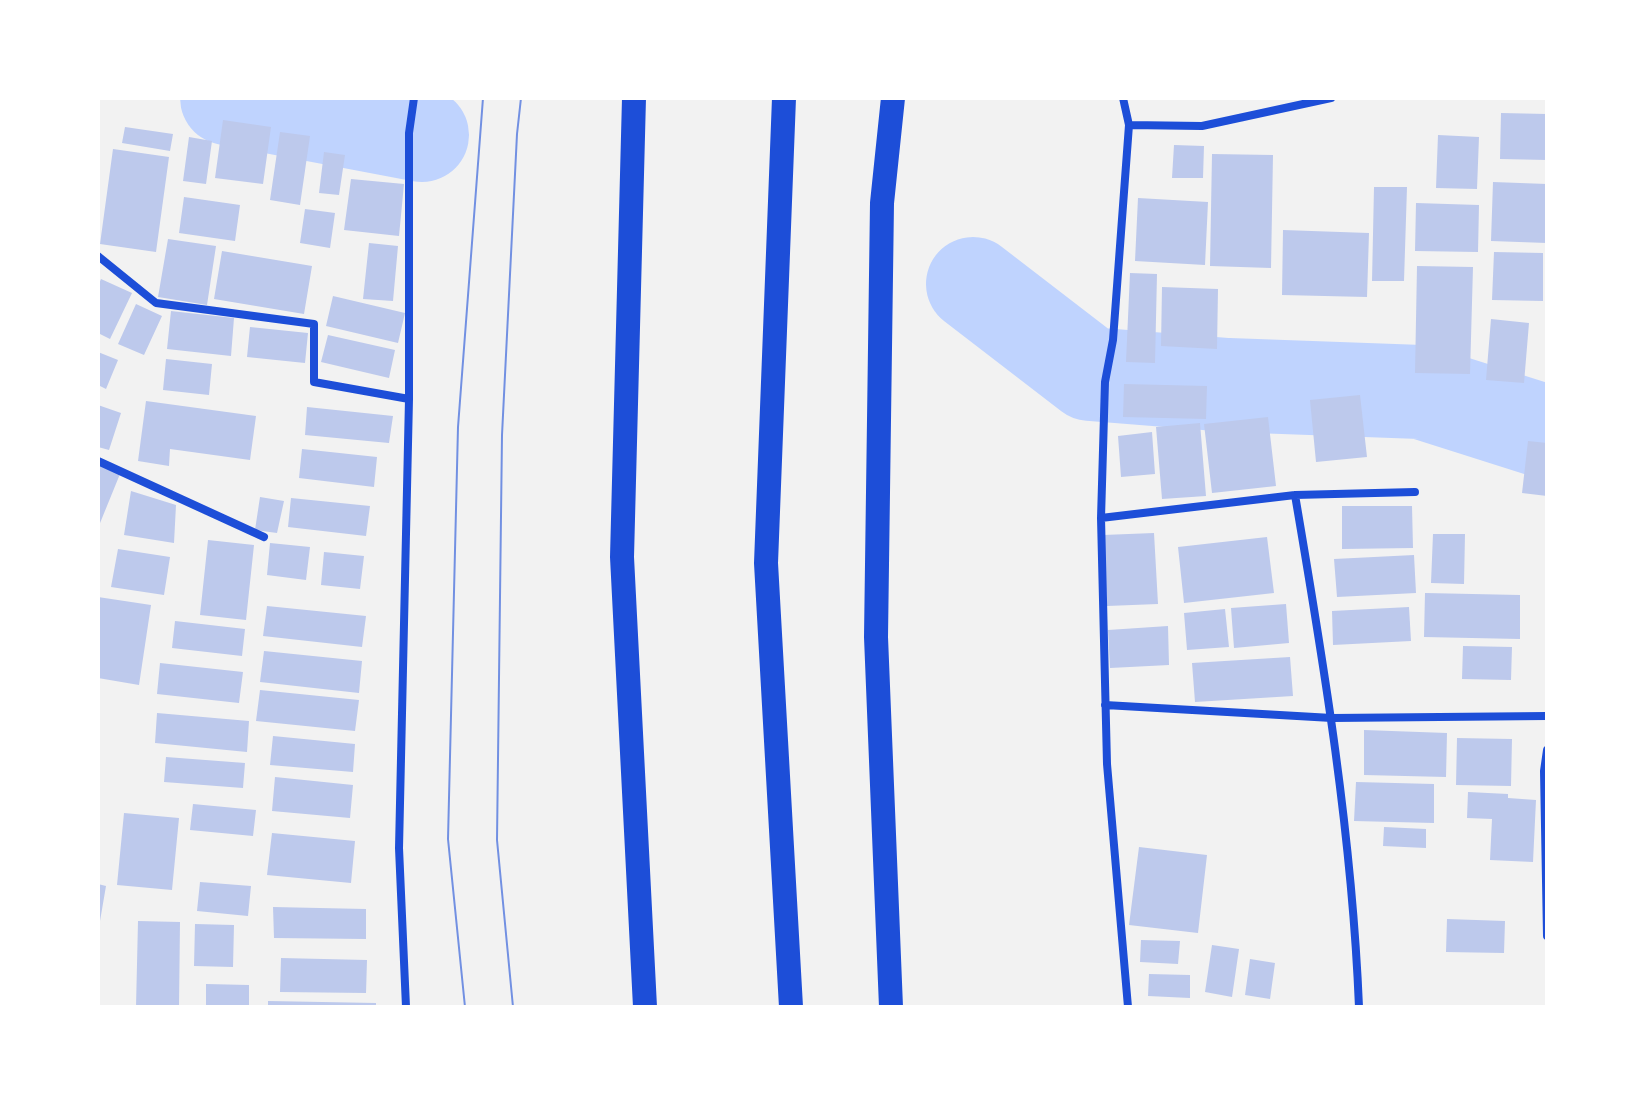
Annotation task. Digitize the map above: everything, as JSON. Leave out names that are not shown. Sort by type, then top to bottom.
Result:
[{"type":"highway","points":[[634,98],[622,557],[645,1007]]},
{"type":"highway","points":[[784,98],[766,563],[791,1007]]},
{"type":"highway","points":[[891,1007],[876,637],[882,203],[893,98]]},
{"type":"street","points":[[406,1007],[399,848],[409,399],[409,133],[414,98]]},
{"type":"street","points":[[1123,98],[1129,125],[1113,340],[1105,382],[1101,518],[1107,764],[1128,1007]]},
{"type":"street","points":[[1129,125],[1202,126],[1331,98]]},
{"type":"street","points":[[98,256],[156,303],[314,324],[314,382],[409,399]]},
{"type":"street","points":[[98,461],[264,537]]},
{"type":"street","points":[[1101,518],[1295,495],[1415,492]]},
{"type":"street","points":[[1295,495],[1332,718],[1361,1007]]},
{"type":"street","points":[[1105,705],[1332,718],[1547,716]]},
{"type":"street","points":[[1547,750],[1544,771],[1547,936]]},
{"type":"building","points":[[1501,113],[1547,114],[1547,160],[1500,159]]},
{"type":"building","points":[[223,120],[271,127],[263,184],[215,178]]},
{"type":"building","points":[[125,127],[173,134],[170,151],[122,143]]},
{"type":"building","points":[[280,132],[310,136],[300,205],[270,200]]},
{"type":"building","points":[[1438,135],[1479,137],[1477,189],[1436,188]]},
{"type":"building","points":[[189,137],[212,141],[206,184],[183,181]]},
{"type":"building","points":[[1174,145],[1204,146],[1203,178],[1172,178]]},
{"type":"building","points":[[113,149],[169,157],[156,252],[100,244]]},
{"type":"building","points":[[324,152],[345,155],[339,195],[319,193]]},
{"type":"building","points":[[1212,154],[1273,155],[1271,268],[1210,266]]},
{"type":"building","points":[[351,179],[404,184],[399,236],[344,230]]},
{"type":"building","points":[[1493,182],[1547,184],[1547,243],[1491,241]]},
{"type":"building","points":[[1374,187],[1407,187],[1404,281],[1372,281]]},
{"type":"building","points":[[184,197],[240,205],[235,241],[179,233]]},
{"type":"building","points":[[1138,198],[1208,202],[1205,265],[1135,261]]},
{"type":"building","points":[[1416,203],[1479,205],[1478,252],[1415,251]]},
{"type":"building","points":[[305,209],[335,213],[330,248],[300,243]]},
{"type":"building","points":[[1283,230],[1369,233],[1367,297],[1282,295]]},
{"type":"building","points":[[168,239],[216,246],[207,305],[158,297]]},
{"type":"building","points":[[369,243],[398,246],[393,301],[363,299]]},
{"type":"building","points":[[222,251],[312,266],[304,314],[214,299]]},
{"type":"building","points":[[1494,252],[1543,253],[1543,301],[1492,300]]},
{"type":"building","points":[[1417,266],[1473,267],[1470,374],[1415,373]]},
{"type":"building","points":[[1130,273],[1157,274],[1155,363],[1126,362]]},
{"type":"building","points":[[101,279],[132,293],[110,339],[98,333],[98,286]]},
{"type":"building","points":[[1162,287],[1218,289],[1217,349],[1161,346]]},
{"type":"building","points":[[333,296],[405,313],[398,343],[326,326]]},
{"type":"building","points":[[136,304],[162,316],[144,355],[118,344]]},
{"type":"building","points":[[171,311],[234,318],[231,356],[167,349]]},
{"type":"building","points":[[1491,319],[1529,323],[1524,383],[1486,380]]},
{"type":"building","points":[[250,327],[308,333],[305,363],[247,357]]},
{"type":"building","points":[[328,335],[395,350],[389,378],[321,362]]},
{"type":"building","points":[[98,352],[118,360],[106,389],[98,385]]},
{"type":"building","points":[[166,359],[212,364],[209,395],[163,390]]},
{"type":"building","points":[[1124,384],[1207,386],[1206,419],[1123,417]]},
{"type":"building","points":[[1360,395],[1367,457],[1316,462],[1310,400]]},
{"type":"building","points":[[146,401],[256,416],[250,460],[170,449],[169,466],[138,461]]},
{"type":"building","points":[[98,405],[121,413],[109,450],[98,447]]},
{"type":"building","points":[[307,407],[393,416],[389,443],[305,435]]},
{"type":"building","points":[[1268,417],[1276,486],[1212,493],[1204,424]]},
{"type":"building","points":[[1200,423],[1206,496],[1162,499],[1156,427]]},
{"type":"building","points":[[1152,432],[1155,474],[1121,477],[1118,436]]},
{"type":"building","points":[[1528,441],[1547,443],[1547,496],[1522,493]]},
{"type":"building","points":[[302,449],[377,457],[374,487],[299,478]]},
{"type":"building","points":[[98,465],[120,474],[98,528]]},
{"type":"building","points":[[131,491],[176,505],[174,543],[124,535]]},
{"type":"building","points":[[260,497],[284,501],[277,533],[255,530]]},
{"type":"building","points":[[291,498],[370,506],[366,536],[288,527]]},
{"type":"building","points":[[1342,506],[1412,506],[1413,548],[1342,549]]},
{"type":"building","points":[[1154,533],[1158,604],[1107,606],[1103,535]]},
{"type":"building","points":[[1433,534],[1465,534],[1464,584],[1431,583]]},
{"type":"building","points":[[1267,537],[1274,593],[1184,603],[1178,547]]},
{"type":"building","points":[[208,540],[254,545],[246,620],[200,615]]},
{"type":"building","points":[[270,543],[310,547],[306,580],[267,575]]},
{"type":"building","points":[[118,549],[170,557],[164,595],[111,587]]},
{"type":"building","points":[[324,552],[364,556],[360,589],[321,585]]},
{"type":"building","points":[[1414,555],[1416,593],[1337,597],[1334,559]]},
{"type":"building","points":[[1425,593],[1520,595],[1520,639],[1424,637]]},
{"type":"building","points":[[98,597],[151,605],[139,685],[98,678]]},
{"type":"building","points":[[1286,604],[1289,643],[1234,648],[1231,608]]},
{"type":"building","points":[[267,606],[366,616],[362,647],[263,636]]},
{"type":"building","points":[[1409,607],[1411,641],[1333,645],[1332,611]]},
{"type":"building","points":[[1225,609],[1229,647],[1187,650],[1184,613]]},
{"type":"building","points":[[175,621],[245,629],[242,656],[172,648]]},
{"type":"building","points":[[1168,626],[1169,665],[1110,668],[1108,630]]},
{"type":"building","points":[[1463,646],[1512,647],[1511,680],[1462,679]]},
{"type":"building","points":[[264,651],[362,661],[359,693],[260,682]]},
{"type":"building","points":[[1290,657],[1293,696],[1195,702],[1192,663]]},
{"type":"building","points":[[160,663],[243,672],[239,703],[157,694]]},
{"type":"building","points":[[260,690],[359,700],[355,731],[256,721]]},
{"type":"building","points":[[157,713],[249,721],[247,752],[155,743]]},
{"type":"building","points":[[1364,730],[1447,733],[1446,777],[1364,775]]},
{"type":"building","points":[[273,736],[355,744],[353,772],[270,765]]},
{"type":"building","points":[[1457,738],[1512,739],[1511,786],[1456,785]]},
{"type":"building","points":[[166,757],[245,763],[243,788],[164,782]]},
{"type":"building","points":[[275,777],[353,785],[350,818],[272,811]]},
{"type":"building","points":[[1356,782],[1434,784],[1434,823],[1354,821]]},
{"type":"building","points":[[1468,792],[1508,794],[1508,798],[1536,800],[1533,862],[1490,860],[1492,819],[1467,818]]},
{"type":"building","points":[[193,804],[256,810],[253,836],[190,830]]},
{"type":"building","points":[[124,813],[179,818],[172,890],[117,885]]},
{"type":"building","points":[[1384,827],[1426,829],[1426,848],[1383,846]]},
{"type":"building","points":[[272,833],[355,841],[351,883],[267,875]]},
{"type":"building","points":[[1139,847],[1207,855],[1198,933],[1129,925]]},
{"type":"building","points":[[200,882],[251,886],[248,916],[197,911]]},
{"type":"building","points":[[98,884],[106,886],[100,921],[98,921]]},
{"type":"building","points":[[273,907],[366,909],[366,939],[274,938]]},
{"type":"building","points":[[1447,919],[1505,921],[1504,953],[1446,952]]},
{"type":"building","points":[[138,921],[180,922],[179,1007],[136,1007]]},
{"type":"building","points":[[195,924],[234,925],[233,967],[194,966]]},
{"type":"building","points":[[1141,940],[1180,941],[1178,964],[1140,962]]},
{"type":"building","points":[[1212,945],[1239,949],[1232,997],[1205,992]]},
{"type":"building","points":[[281,958],[367,960],[366,993],[280,992]]},
{"type":"building","points":[[1250,959],[1275,963],[1270,999],[1245,995]]},
{"type":"building","points":[[1149,974],[1190,975],[1190,998],[1148,996]]},
{"type":"building","points":[[206,984],[249,985],[249,1007],[206,1007]]},
{"type":"building","points":[[268,1001],[376,1003],[376,1007],[268,1007]]},
{"type":"waterway","points":[[227,98],[422,135]]},
{"type":"waterway","points":[[973,284],[1090,374],[1228,385],[1421,392],[1547,432]]},
{"type":"tram line","points":[[465,1007],[448,839],[458,427],[483,98]]},
{"type":"tram line","points":[[513,1007],[497,840],[502,435],[521,98]]}]
